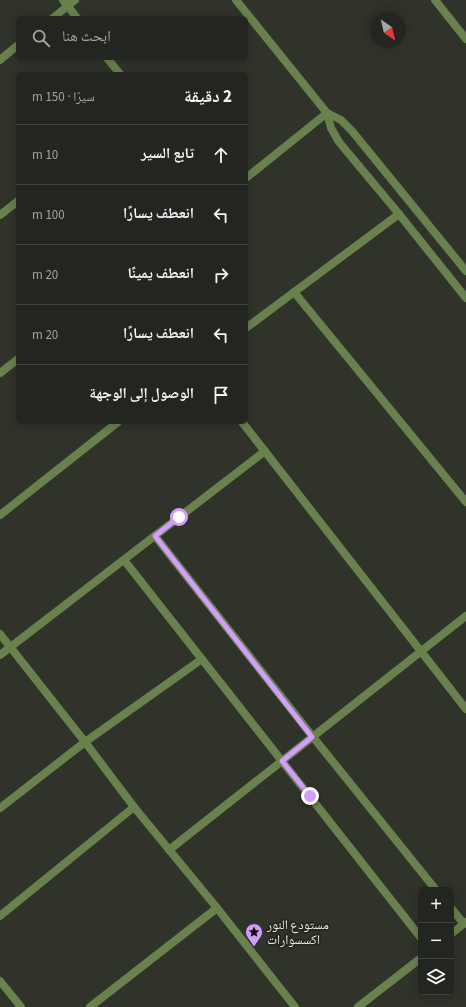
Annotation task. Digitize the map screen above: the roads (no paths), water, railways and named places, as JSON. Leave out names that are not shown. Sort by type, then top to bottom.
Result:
[{"type":"street","points":[[55,16],[66,3],[75,0]]},
{"type":"street","points":[[236,0],[327,113],[331,128],[339,142],[466,298]]},
{"type":"street","points":[[435,0],[466,39]]},
{"type":"street","points":[[66,3],[76,16]]},
{"type":"street","points":[[0,60],[16,47]]},
{"type":"street","points":[[109,60],[118,72]]},
{"type":"street","points":[[248,176],[327,113]]},
{"type":"street","points":[[327,113],[341,120],[352,131],[466,271]]},
{"type":"street","points":[[0,215],[16,203]]},
{"type":"street","points":[[248,326],[399,214]]},
{"type":"street","points":[[294,292],[466,502]]},
{"type":"street","points":[[0,373],[16,361]]},
{"type":"street","points":[[0,515],[115,424]]},
{"type":"street","points":[[244,424],[466,709]]},
{"type":"street","points":[[0,655],[264,451]]},
{"type":"street","points":[[155,536],[312,737],[434,887]]},
{"type":"street","points":[[124,560],[418,934]]},
{"type":"street","points":[[169,850],[466,616]]},
{"type":"street","points":[[0,634],[134,807],[294,1007]]},
{"type":"street","points":[[0,808],[85,742],[202,659]]},
{"type":"street","points":[[0,916],[134,807]]},
{"type":"street","points":[[90,1007],[216,908]]},
{"type":"street","points":[[454,911],[465,923],[454,932]]},
{"type":"street","points":[[358,1007],[420,959]]},
{"type":"street","points":[[0,981],[21,1007]]},
{"type":"place","name":"مستودع النور اكسسوارات","points":[[254,947]]}]
